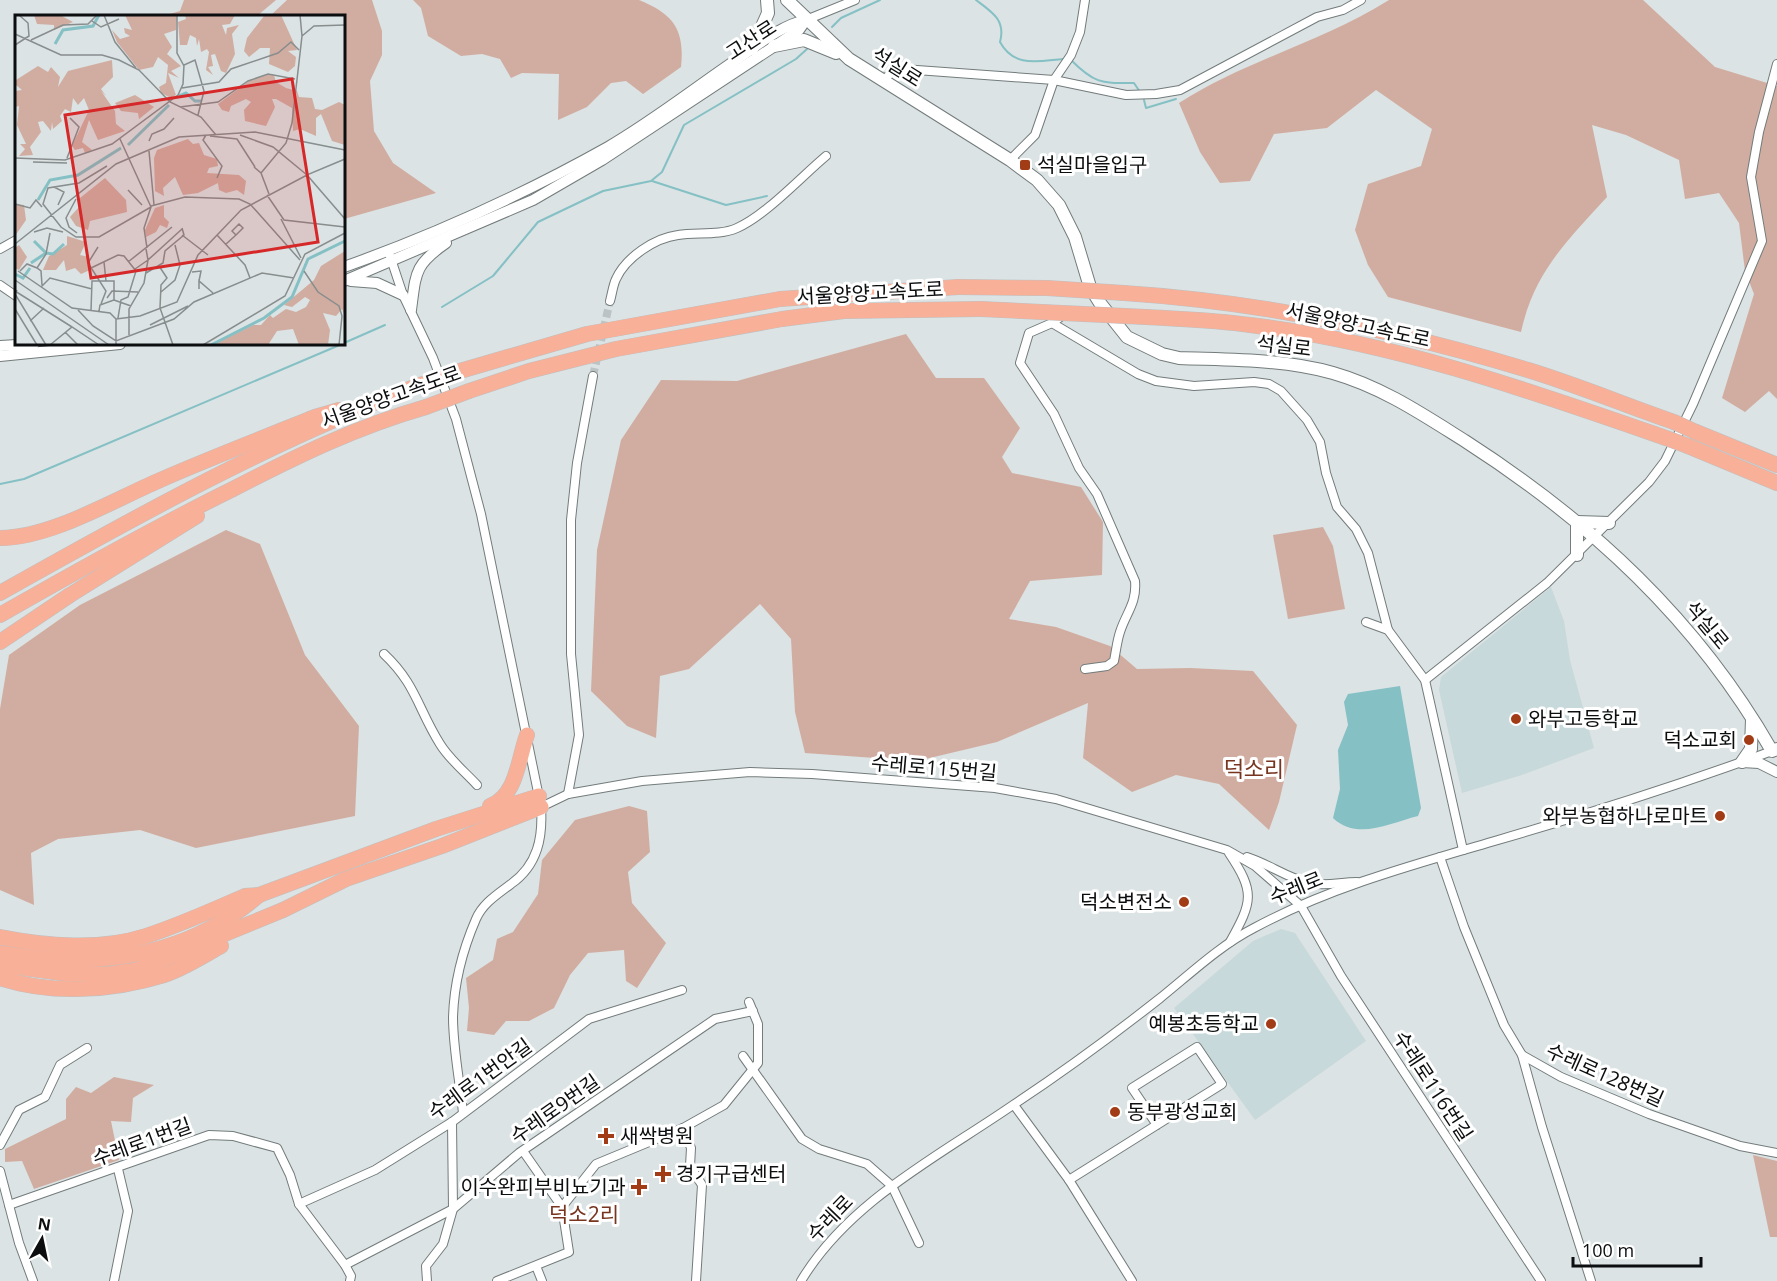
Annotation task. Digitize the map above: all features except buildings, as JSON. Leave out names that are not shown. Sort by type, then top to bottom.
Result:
[{"type":"highway","name":"서울양양고속도로","points":[[0,593],[136,516],[382,399],[460,371],[587,334],[780,299],[958,287],[1047,288],[1189,297],[1304,314],[1438,345],[1530,371],[1674,422],[1777,465]]},
{"type":"highway","name":"서울양양고속도로","points":[[0,615],[142,534],[291,460],[372,423],[529,371],[616,349],[783,319],[844,311],[981,309],[1251,325],[1413,357],[1524,389],[1688,446],[1777,483]]},
{"type":"highway","points":[[0,538],[20,538],[101,509],[158,481],[315,417],[382,399]]},
{"type":"highway","points":[[0,642],[70,595],[291,460]]},
{"type":"highway","points":[[463,820],[471,814],[501,802],[515,775],[527,735]]},
{"type":"highway","points":[[0,937],[55,945],[104,944],[145,937],[245,896],[259,895],[463,820],[540,802]]},
{"type":"highway","points":[[0,978],[55,990],[111,986],[165,975],[283,910],[346,879],[442,846],[540,802]]},
{"type":"highway","points":[[0,953],[63,961],[111,959],[150,953],[190,937],[234,914],[259,895]]},
{"type":"highway","points":[[0,965],[69,974],[110,974],[137,970],[283,910]]},
{"type":"main road","points":[[752,49],[768,13],[767,0]]},
{"type":"main road","name":"석실로","points":[[787,0],[849,59],[1010,160],[1037,180],[1059,205],[1075,237],[1090,287],[1127,337],[1162,354],[1179,358],[1298,364],[1333,373],[1388,393],[1550,498],[1595,537],[1665,605],[1712,658],[1776,753]]},
{"type":"main road","points":[[774,46],[804,40],[849,59]]},
{"type":"main road","points":[[1577,555],[1577,522],[1609,523]]},
{"type":"main road","points":[[1742,762],[1753,743],[1750,712]]},
{"type":"street","points":[[806,20],[855,0]]},
{"type":"street","points":[[1010,160],[1035,135],[1054,80],[1071,55],[1080,32],[1085,0]]},
{"type":"street","points":[[883,81],[890,74],[903,69],[1054,80],[1126,95],[1180,90],[1317,17],[1342,10],[1361,0]]},
{"type":"street","name":"고산로","points":[[345,280],[609,146],[752,49],[793,23],[806,20]]},
{"type":"street","name":"고산로","points":[[345,267],[390,256],[466,230],[533,200],[602,160],[799,30],[806,20]]},
{"type":"street","points":[[1425,680],[1547,583],[1649,482],[1665,461],[1693,404],[1762,241],[1751,177],[1759,132],[1777,64]]},
{"type":"street","points":[[610,301],[616,279],[626,264],[640,252],[656,242],[676,235],[719,233],[737,229],[826,156]]},
{"type":"street","points":[[411,310],[417,271],[424,258],[466,230]]},
{"type":"street","points":[[0,249],[15,241]]},
{"type":"street","points":[[390,256],[403,295],[456,419],[481,514],[540,802],[542,830],[537,852],[518,878],[496,893],[477,916],[461,962],[453,1017],[463,1113]]},
{"type":"street","points":[[345,281],[377,283],[403,295]]},
{"type":"street","points":[[0,285],[15,295]]},
{"type":"street","points":[[1085,669],[1107,666],[1114,661],[1120,630],[1133,607],[1136,588],[1097,494],[1079,468],[1054,414],[1020,363],[1029,333],[1052,323],[1070,311],[1094,308],[1100,303]]},
{"type":"street","points":[[1052,323],[1138,374],[1156,381],[1194,386],[1254,382],[1269,384],[1281,391],[1307,420],[1320,442],[1326,473],[1337,507],[1356,529],[1368,553],[1388,630],[1425,680],[1463,850]]},
{"type":"street","points":[[0,346],[17,345]]},
{"type":"street","points":[[0,356],[110,345]]},
{"type":"street","points":[[568,794],[579,735],[571,654],[571,520],[593,376]]},
{"type":"street","points":[[1366,622],[1388,630]]},
{"type":"street","points":[[384,654],[399,668],[417,695],[440,745],[477,785]]},
{"type":"street","name":"수레로","points":[[801,1281],[840,1233],[892,1186],[1014,1105],[1253,928],[1300,906],[1440,857],[1576,818],[1742,762],[1776,753]]},
{"type":"street","points":[[1742,762],[1763,764],[1777,772]]},
{"type":"street","name":"수레로115번길","points":[[540,802],[568,794],[642,781],[750,772],[812,774],[995,788],[1056,799],[1228,851],[1255,866],[1300,906]]},
{"type":"street","points":[[1228,851],[1257,860],[1289,877],[1310,884],[1332,886],[1367,882]]},
{"type":"street","points":[[1228,851],[1246,879],[1249,891],[1242,920],[1229,944]]},
{"type":"street","name":"수레로128번길","points":[[1440,857],[1464,927],[1504,1025],[1522,1055],[1561,1077],[1649,1114],[1740,1146],[1777,1153]]},
{"type":"street","name":"수레로116번길","points":[[1300,906],[1341,976],[1541,1281]]},
{"type":"street","name":"수레로1번안길","points":[[299,1204],[375,1170],[452,1122],[589,1019],[682,990]]},
{"type":"street","points":[[562,1207],[596,1164],[683,1128],[724,1105],[758,1063],[758,1024],[749,1002]]},
{"type":"street","name":"수레로9번길","points":[[345,1265],[453,1209],[523,1151],[715,1019],[753,1011]]},
{"type":"street","points":[[1069,1180],[1157,1125],[1222,1084],[1197,1047],[1132,1088],[1157,1125]]},
{"type":"street","points":[[0,1145],[19,1110],[45,1097],[60,1065],[87,1048]]},
{"type":"street","points":[[1522,1055],[1542,1127],[1591,1281]]},
{"type":"street","points":[[743,1056],[802,1139],[819,1149],[876,1169],[892,1186],[919,1243]]},
{"type":"street","points":[[1014,1105],[1069,1180],[1132,1281]]},
{"type":"street","points":[[427,1281],[426,1266],[443,1244],[453,1209],[452,1122]]},
{"type":"street","points":[[683,1128],[692,1148],[690,1166],[702,1185],[696,1281]]},
{"type":"street","name":"수레로1번길","points":[[9,1205],[118,1169],[209,1135],[233,1136],[277,1148],[290,1175],[299,1204],[345,1265],[351,1276],[350,1281]]},
{"type":"street","points":[[497,1281],[569,1252],[562,1207],[523,1151]]},
{"type":"street","points":[[114,1281],[128,1211],[118,1169]]},
{"type":"street","points":[[0,1171],[19,1243],[33,1281]]},
{"type":"street","points":[[536,1266],[542,1281]]},
{"type":"shaded area","points":[[184,0],[276,0],[258,15],[166,15],[180,11]]},
{"type":"shaded area","points":[[287,0],[372,0],[382,31],[382,55],[370,81],[374,131],[393,163],[436,193],[345,219],[345,15],[271,15]]},
{"type":"shaded area","points":[[413,0],[639,0],[660,11],[674,24],[681,42],[681,67],[643,94],[626,81],[611,83],[587,107],[558,120],[559,74],[522,73],[511,78],[500,59],[482,54],[461,56],[428,36],[421,8]]},
{"type":"shaded area","points":[[1389,0],[1643,0],[1715,67],[1777,86],[1777,399],[1769,391],[1745,412],[1722,398],[1754,294],[1745,271],[1739,223],[1719,193],[1685,199],[1679,160],[1626,135],[1592,125],[1607,197],[1566,243],[1543,275],[1534,292],[1521,332],[1388,297],[1368,265],[1355,230],[1368,184],[1421,166],[1432,129],[1376,90],[1327,128],[1274,134],[1250,181],[1220,183],[1200,152],[1179,103],[1230,75],[1337,28]]},
{"type":"shaded area","points":[[906,334],[936,378],[984,378],[1020,428],[1002,457],[1012,473],[1081,487],[1103,522],[1102,575],[1030,581],[1009,619],[1056,627],[1110,646],[1137,669],[1190,668],[1253,671],[1297,725],[1279,802],[1269,830],[1219,784],[1176,775],[1132,792],[1083,758],[1088,703],[997,742],[917,761],[805,753],[795,712],[791,639],[760,604],[689,669],[660,676],[656,738],[627,726],[591,691],[597,550],[621,440],[661,380],[737,381]]},
{"type":"shaded area","points":[[1323,527],[1333,546],[1345,609],[1288,619],[1273,535]]},
{"type":"shaded area","points":[[226,530],[260,544],[305,655],[359,726],[355,816],[196,848],[140,830],[58,839],[31,853],[34,905],[0,890],[0,709],[9,655],[80,605]]},
{"type":"shaded area","name":"와부고등학교","points":[[1551,587],[1564,621],[1570,660],[1594,748],[1522,775],[1462,793],[1439,690],[1441,677]]},
{"type":"shaded area","points":[[629,806],[647,811],[650,852],[628,872],[632,903],[666,943],[637,988],[626,981],[624,950],[588,953],[570,975],[554,1008],[529,1021],[506,1021],[494,1035],[467,1031],[469,1008],[466,978],[493,960],[497,939],[513,932],[538,894],[542,860],[575,820]]},
{"type":"shaded area","name":"예봉초등학교","points":[[1281,929],[1295,933],[1366,1041],[1255,1120],[1174,1008],[1253,941]]},
{"type":"shaded area","points":[[114,1077],[154,1085],[133,1098],[131,1122],[111,1121],[119,1160],[34,1189],[22,1161],[5,1162],[5,1149],[66,1119],[66,1099],[76,1087],[91,1093]]},
{"type":"shaded area","points":[[1753,1155],[1777,1161],[1777,1237],[1770,1237]]},
{"type":"water","points":[[1400,686],[1421,808],[1418,816],[1374,828],[1352,828],[1342,825],[1333,818],[1340,789],[1338,750],[1348,725],[1344,702],[1348,694]]},
{"type":"waterway","points":[[832,27],[841,18],[880,0]]},
{"type":"waterway","points":[[976,0],[996,17],[1001,28],[1000,42],[1012,56],[1027,61],[1063,59]]},
{"type":"waterway","points":[[442,307],[493,276],[538,222],[603,191],[651,181],[662,172],[684,125],[796,59],[807,49]]},
{"type":"waterway","points":[[1071,60],[1093,78],[1114,83],[1134,83],[1140,92]]},
{"type":"waterway","points":[[1144,100],[1146,108],[1176,99]]},
{"type":"waterway","points":[[652,181],[726,205],[767,196]]},
{"type":"waterway","points":[[345,343],[385,325]]},
{"type":"waterway","points":[[0,484],[24,479],[340,345]]},
{"type":"tunnel","points":[[593,376],[610,301]]},
{"type":"place","name":"석실마을입구","points":[[1025,165]]},
{"type":"place","name":"와부고등학교","points":[[1516,719]]},
{"type":"place","name":"덕소교회","points":[[1749,740]]},
{"type":"place","name":"와부농협하나로마트","points":[[1720,816]]},
{"type":"place","name":"덕소변전소","points":[[1184,902]]},
{"type":"place","name":"예봉초등학교","points":[[1271,1024]]},
{"type":"place","name":"동부광성교회","points":[[1115,1112]]},
{"type":"place","name":"새싹병원","points":[[606,1136]]},
{"type":"place","name":"경기구급센터","points":[[663,1174]]},
{"type":"place","name":"이수완피부비뇨기과","points":[[639,1187]]},
{"type":"district","name":"덕소리","points":[[1254,769]]},
{"type":"district","name":"덕소2리","points":[[584,1215]]}]
